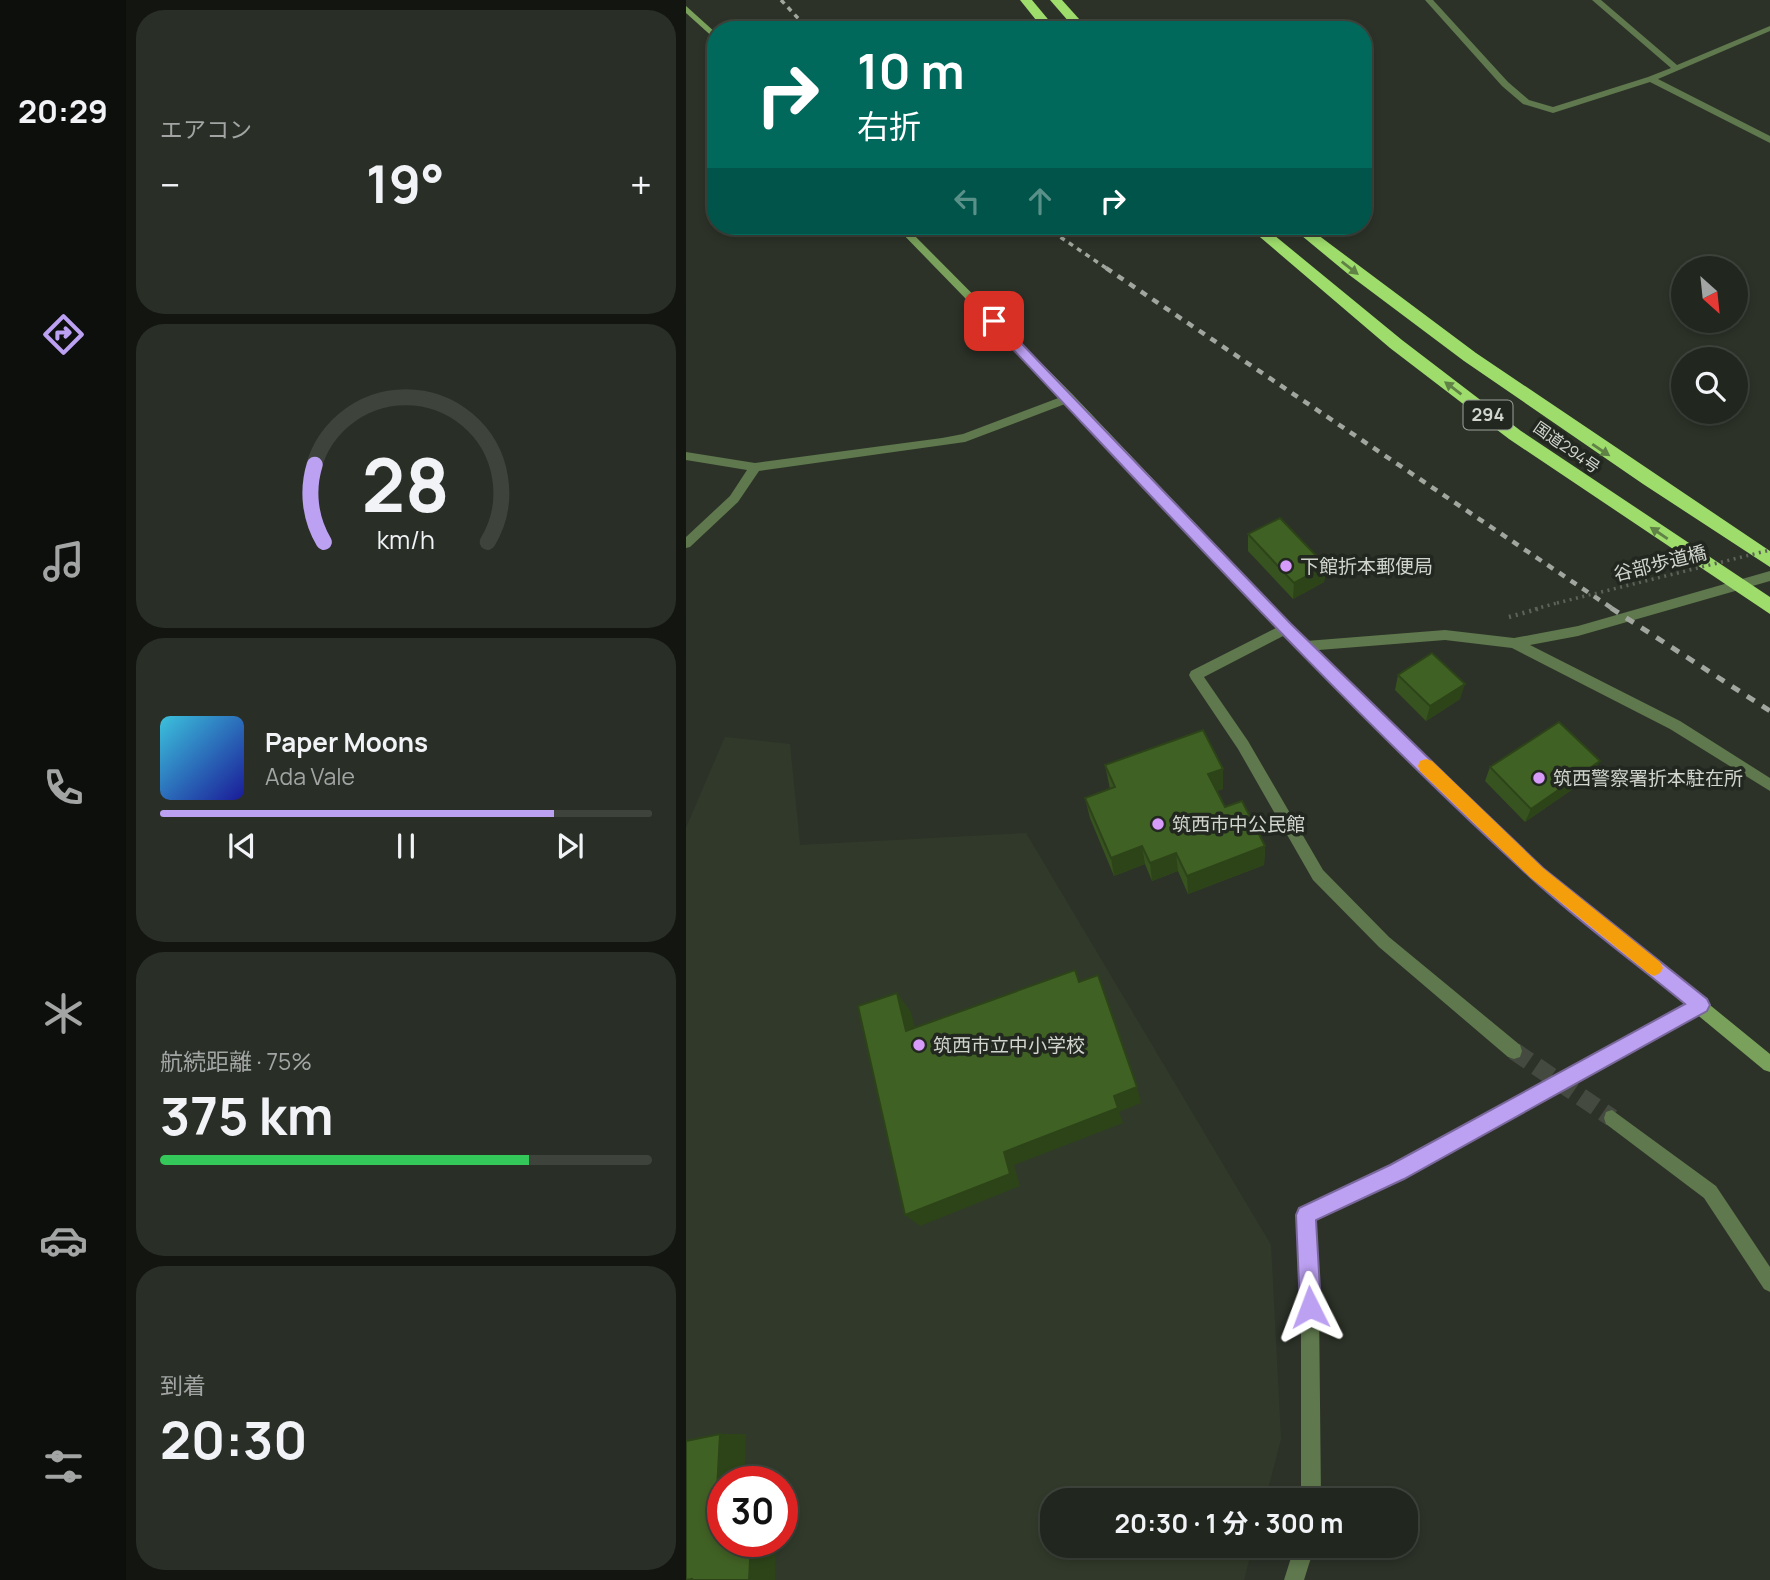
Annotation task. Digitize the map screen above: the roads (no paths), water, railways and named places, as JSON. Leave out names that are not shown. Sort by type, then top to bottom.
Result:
[{"type":"highway","points":[[1026,0],[1044,21]]},
{"type":"highway","points":[[1056,0],[1075,21]]},
{"type":"highway","name":"国道294号","points":[[1265,235],[1396,344],[1515,435],[1770,607]]},
{"type":"highway","name":"国道294号","points":[[1309,235],[1429,329],[1545,412],[1770,560]]},
{"type":"street","points":[[1429,0],[1505,84],[1526,102],[1553,110],[1651,79],[1770,28]]},
{"type":"street","points":[[1596,0],[1675,67]]},
{"type":"street","points":[[686,8],[707,29]]},
{"type":"street","points":[[1651,79],[1769,139]]},
{"type":"street","points":[[909,235],[1069,398],[1286,628],[1537,873],[1770,1064]]},
{"type":"street","points":[[686,456],[755,467],[965,438],[1069,398]]},
{"type":"street","points":[[686,544],[734,499],[755,467]]},
{"type":"street","points":[[1306,646],[1445,635],[1514,643],[1578,631],[1770,576]]},
{"type":"street","points":[[1286,628],[1196,675],[1242,745],[1318,875],[1384,942],[1514,1051]]},
{"type":"street","points":[[1514,643],[1675,725],[1770,785]]},
{"type":"street","points":[[1311,1488],[1310,1307],[1306,1215],[1397,1172],[1701,1005]]},
{"type":"street","points":[[1612,1118],[1710,1192],[1770,1283]]},
{"type":"street","points":[[1294,1580],[1301,1558]]},
{"type":"tunnel","points":[[1514,1051],[1612,1118]]},
{"type":"railway","points":[[781,0],[801,21]]},
{"type":"railway","points":[[1057,235],[1109,270]]},
{"type":"railway","points":[[1106,268],[1613,609]]},
{"type":"railway","points":[[1611,608],[1770,711]]},
{"type":"place","name":"下館折本郵便局","points":[[1286,566]]},
{"type":"place","name":"筑西警察署折本駐在所","points":[[1539,778]]},
{"type":"place","name":"筑西市中公民館","points":[[1158,824]]},
{"type":"place","name":"筑西市立中小学校","points":[[919,1045]]}]
